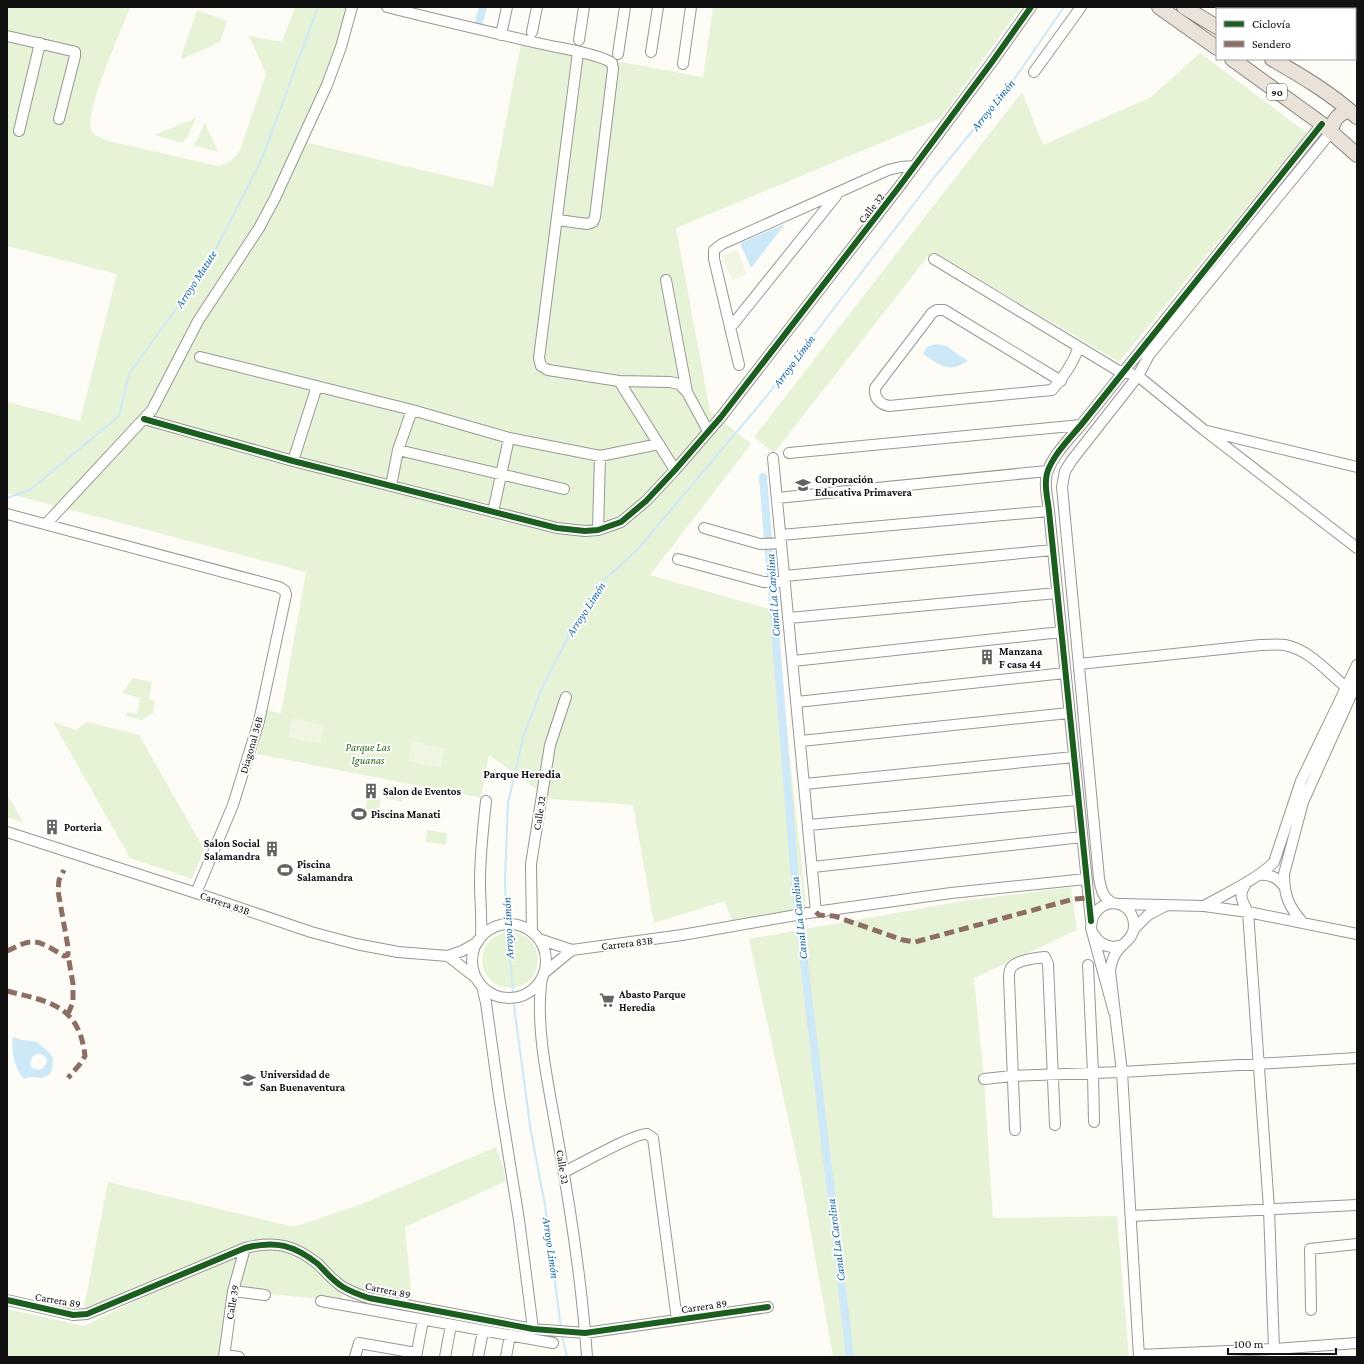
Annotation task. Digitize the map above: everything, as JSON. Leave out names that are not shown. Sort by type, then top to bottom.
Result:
[{"type":"highway","points":[[1159,7],[1216,47]]},
{"type":"highway","points":[[1184,7],[1216,26]]},
{"type":"highway","name":"90","points":[[1233,60],[1327,128],[1357,155]]},
{"type":"highway","name":"90","points":[[1274,60],[1301,75],[1351,110]]},
{"type":"highway","points":[[1327,128],[1329,121],[1338,109],[1351,110]]},
{"type":"street","points":[[7,514],[46,524],[152,410],[198,320],[259,228],[275,198],[327,84],[341,47],[352,7]]},
{"type":"street","points":[[387,7],[578,52],[608,60],[612,63],[613,69],[595,217],[592,222],[587,224],[558,220]]},
{"type":"street","points":[[501,35],[507,7]]},
{"type":"street","points":[[532,32],[537,7]]},
{"type":"street","points":[[579,40],[584,7]]},
{"type":"street","points":[[618,54],[625,7]]},
{"type":"street","points":[[652,52],[658,7]]},
{"type":"street","points":[[683,64],[691,7]]},
{"type":"street","name":"Calle 32","points":[[144,419],[391,486],[557,528],[585,531],[598,530],[621,522],[646,501],[721,417],[914,166],[1031,7]]},
{"type":"street","points":[[1034,72],[1081,7]]},
{"type":"street","points":[[7,36],[75,52],[59,119]]},
{"type":"street","points":[[19,131],[40,43]]},
{"type":"street","points":[[578,52],[558,220],[539,358],[541,366],[548,370],[619,381],[670,382],[679,384],[687,392],[708,430]]},
{"type":"street","points":[[1114,1012],[1091,928],[1055,575],[1046,480],[1047,471],[1051,463],[1122,373],[1327,128]]},
{"type":"street","points":[[1327,128],[1149,356],[1138,376],[1072,460],[1065,471],[1062,487],[1100,886],[1105,898],[1127,908],[1132,914],[1134,921],[1132,935],[1116,953],[1111,962],[1110,971],[1122,1072],[1139,1356],[1357,1343]]},
{"type":"street","points":[[739,365],[714,259],[714,250],[722,244],[888,170],[914,166]]},
{"type":"street","points":[[730,328],[838,193]]},
{"type":"street","points":[[934,259],[1122,373],[1129,373],[1138,376],[1204,430],[1357,548]]},
{"type":"street","points":[[666,280],[687,392]]},
{"type":"street","points":[[1061,381],[944,310],[940,310],[932,313],[874,390],[875,396],[879,402],[889,406],[1052,390],[1061,381],[1075,358],[1079,347]]},
{"type":"street","points":[[200,357],[412,410],[509,438],[600,456],[659,444]]},
{"type":"street","points":[[619,381],[675,470]]},
{"type":"street","points":[[293,460],[317,386]]},
{"type":"street","points":[[391,486],[398,450],[412,410]]},
{"type":"street","points":[[789,453],[1081,425]]},
{"type":"street","points":[[1204,430],[1357,467]]},
{"type":"street","points":[[493,512],[509,438]]},
{"type":"street","points":[[1244,461],[1242,453],[1243,447],[1251,441]]},
{"type":"street","points":[[398,450],[564,489]]},
{"type":"street","points":[[598,530],[600,456]]},
{"type":"street","points":[[773,458],[777,498],[778,541],[782,580],[789,618],[813,866],[812,913]]},
{"type":"street","points":[[777,498],[1047,471]]},
{"type":"street","points":[[704,528],[760,544],[1049,511]]},
{"type":"street","name":"Diagonal 36B","points":[[46,524],[279,587],[285,591],[286,595],[259,721],[233,805],[196,893]]},
{"type":"street","points":[[678,559],[763,582],[1053,550]]},
{"type":"street","points":[[1055,575],[1070,573]]},
{"type":"street","points":[[789,618],[1057,593]]},
{"type":"street","points":[[793,661],[1061,632]]},
{"type":"street","points":[[1079,664],[1260,644],[1284,645],[1299,650],[1317,662],[1333,678],[1346,688]]},
{"type":"street","points":[[1204,906],[1247,882],[1274,862],[1301,781],[1357,665]]},
{"type":"street","points":[[797,702],[1065,673]]},
{"type":"street","points":[[1303,923],[1290,906],[1284,886],[1284,874],[1303,802],[1357,682]]},
{"type":"street","name":"Calle 32","points":[[535,936],[531,864],[550,745],[566,697]]},
{"type":"street","points":[[801,741],[1069,713]]},
{"type":"street","points":[[805,784],[1074,757]]},
{"type":"street","points":[[808,825],[1078,800]]},
{"type":"street","points":[[486,801],[481,842],[480,882],[482,915],[479,939],[474,950],[472,960],[473,969],[486,1003],[498,1089],[538,1329]]},
{"type":"street","name":"Carrera 83B","points":[[7,832],[312,932],[356,944],[398,952],[448,956],[462,951],[479,939]]},
{"type":"street","points":[[813,866],[1082,837]]},
{"type":"street","points":[[1258,875],[1268,874],[1276,878],[1284,886]]},
{"type":"street","name":"Carrera 83B","points":[[572,950],[682,936],[812,913],[951,893],[1086,879]]},
{"type":"street","points":[[1247,882],[1243,888],[1240,898],[1248,912],[1269,1209],[1274,1349]]},
{"type":"street","points":[[1091,921],[1099,908],[1106,904],[1204,906],[1248,912],[1357,934]]},
{"type":"street","points":[[1134,928],[1148,915],[1165,906]]},
{"type":"street","points":[[479,939],[490,929],[498,926],[507,924],[525,928],[535,936],[543,947],[546,955],[546,964],[543,976]]},
{"type":"street","points":[[1093,934],[1097,940],[1109,947],[1116,947],[1123,944]]},
{"type":"street","points":[[448,956],[490,993],[508,998],[523,995],[537,985],[543,976],[572,950],[535,936]]},
{"type":"street","points":[[1015,1130],[1008,978],[1011,969],[1016,964],[1033,958],[1045,957],[1048,964],[1055,1125]]},
{"type":"street","points":[[1088,965],[1094,1122]]},
{"type":"street","name":"Calle 32","points":[[543,976],[539,995],[539,1010],[544,1054],[571,1217],[587,1357]]},
{"type":"street","points":[[984,1079],[1012,1076],[1122,1072],[1357,1058]]},
{"type":"street","points":[[564,1172],[626,1141],[647,1134],[653,1138],[677,1320]]},
{"type":"street","points":[[1131,1216],[1357,1205]]},
{"type":"street","name":"Carrera 89","points":[[7,1300],[73,1315],[87,1314],[245,1248],[256,1245],[271,1244],[299,1250],[344,1288],[369,1298],[538,1329],[583,1332],[768,1307]]},
{"type":"street","points":[[1311,1310],[1310,1249],[1357,1244]]},
{"type":"street","name":"Calle 39","points":[[224,1356],[233,1292],[245,1248]]},
{"type":"street","points":[[233,1292],[265,1295]]},
{"type":"street","points":[[321,1301],[553,1343]]},
{"type":"street","points":[[355,1357],[359,1342],[416,1355],[423,1320]]},
{"type":"street","points":[[445,1357],[451,1325]]},
{"type":"street","points":[[478,1357],[483,1331]]},
{"type":"street","points":[[506,1357],[510,1335]]},
{"type":"street","points":[[224,1356],[239,1357]]},
{"type":"green space","name":"Parque Las Iguanas","points":[[7,7],[130,7],[93,105],[91,120],[92,132],[109,141],[218,166],[230,161],[240,150],[266,74],[249,36],[282,42],[295,7],[347,7],[334,64],[296,140],[493,187],[521,44],[703,77],[713,7],[1021,7],[941,118],[676,228],[710,411],[751,444],[650,575],[773,610],[807,910],[732,922],[725,901],[654,923],[633,805],[550,799],[489,755],[481,798],[257,754],[265,710],[281,713],[306,572],[7,493],[7,402],[80,421],[117,274],[7,246]]},
{"type":"green space","points":[[197,10],[227,21],[220,42],[180,60]]},
{"type":"green space","points":[[1200,53],[1307,133],[1119,362],[934,252],[928,256],[774,453],[754,437],[1022,92],[1043,145],[1151,97]]},
{"type":"green space","points":[[196,118],[187,138],[182,143],[154,135]]},
{"type":"green space","points":[[205,122],[218,152],[193,145],[197,140]]},
{"type":"green space","points":[[737,250],[747,274],[732,280],[722,256]]},
{"type":"green space","points":[[133,678],[152,682],[149,699],[155,701],[153,713],[141,720],[126,716],[127,712],[137,714],[140,698],[122,693]]},
{"type":"green space","points":[[292,718],[324,725],[320,744],[288,737]]},
{"type":"green space","points":[[53,722],[76,730],[87,722],[139,735],[204,849],[192,879],[130,858]]},
{"type":"green space","points":[[412,741],[445,749],[440,768],[408,761]]},
{"type":"green space","points":[[387,786],[405,790],[402,802],[385,798]]},
{"type":"green space","points":[[7,795],[24,823],[7,817]]},
{"type":"green space","points":[[368,796],[381,799],[378,813],[365,809]]},
{"type":"green space","points":[[427,830],[447,833],[446,845],[425,842]]},
{"type":"green space","points":[[1071,887],[1077,930],[974,978],[984,1079],[993,1218],[1117,1216],[1129,1357],[833,1357],[801,1178],[749,939],[963,901]]},
{"type":"green space","points":[[510,932],[521,934],[530,940],[536,949],[538,960],[536,971],[530,980],[521,986],[510,988],[499,986],[490,980],[484,971],[482,960],[484,949],[490,940],[499,934]]},
{"type":"green space","points":[[496,1147],[503,1166],[506,1181],[405,1227],[412,1300],[344,1288],[341,1301],[239,1291],[222,1357],[7,1357],[7,1309],[84,1326],[227,1256],[87,1314],[84,1307],[108,1182],[294,1227],[359,1205]]},
{"type":"water","points":[[785,224],[751,268],[740,243]]},
{"type":"water","points":[[936,344],[946,346],[968,361],[955,367],[940,365],[923,354],[927,347]]},
{"type":"water","points":[[13,1037],[37,1042],[50,1053],[53,1059],[52,1070],[49,1075],[42,1078],[28,1077],[24,1079],[16,1064],[12,1043]],"holes":[[[37,1054],[42,1054],[46,1058],[47,1062],[43,1068],[38,1070],[32,1068],[30,1064],[32,1057]]]},
{"type":"waterway","name":"Arroyo Matute","points":[[7,498],[30,490],[119,416],[129,374],[207,266],[261,161],[318,7]]},
{"type":"waterway","points":[[479,22],[483,7]]},
{"type":"waterway","name":"Arroyo Limón","points":[[561,1328],[545,1205],[531,1132],[515,1014],[506,913],[505,879],[508,803],[524,734],[543,686],[568,637],[603,581],[638,549],[766,397],[933,179],[1011,84],[1064,7]]},
{"type":"waterway","name":"Canal La Carolina","points":[[763,477],[796,893],[850,1357]]},
{"type":"waterway","name":"Arroyo Limón","points":[[562,1335],[567,1357]]},
{"type":"marked path","points":[[7,951],[25,943],[36,942],[64,956],[68,955],[68,947],[58,891],[59,880],[64,870]]},
{"type":"marked path","points":[[816,912],[819,915],[834,916],[903,940],[915,942],[1074,899],[1088,898]]},
{"type":"marked path","points":[[68,955],[73,984],[73,1002],[68,1014]]},
{"type":"marked path","points":[[7,991],[49,1003],[60,1008],[69,1016],[82,1039],[85,1056],[68,1078]]},
{"type":"cycle path","points":[[144,419],[293,461],[557,528],[585,531],[598,530],[621,522],[646,501],[721,417],[899,187],[1031,7]]},
{"type":"cycle path","points":[[1091,921],[1046,492],[1047,473],[1054,458],[1065,443],[1322,124]]},
{"type":"cycle path","points":[[7,1300],[73,1315],[87,1314],[245,1248],[266,1244],[284,1246],[301,1252],[318,1264],[339,1285],[352,1292],[369,1298],[533,1329],[585,1333],[768,1307]]},
{"type":"place","name":"Corporación Educativa Primavera","points":[[803,485]]},
{"type":"place","name":"Manzana F casa 44","points":[[987,657]]},
{"type":"place","name":"Salon de Eventos","points":[[371,791]]},
{"type":"place","name":"Piscina Manati","points":[[359,814]]},
{"type":"place","name":"Porteria","points":[[52,827]]},
{"type":"place","name":"Salon Social Salamandra","points":[[272,849]]},
{"type":"place","name":"Piscina Salamandra","points":[[285,870]]},
{"type":"place","name":"Abasto Parque Heredia","points":[[607,1000]]},
{"type":"place","name":"Universidad de San Buenaventura","points":[[248,1080]]},
{"type":"district","name":"Parque Heredia","points":[[522,774]]}]
